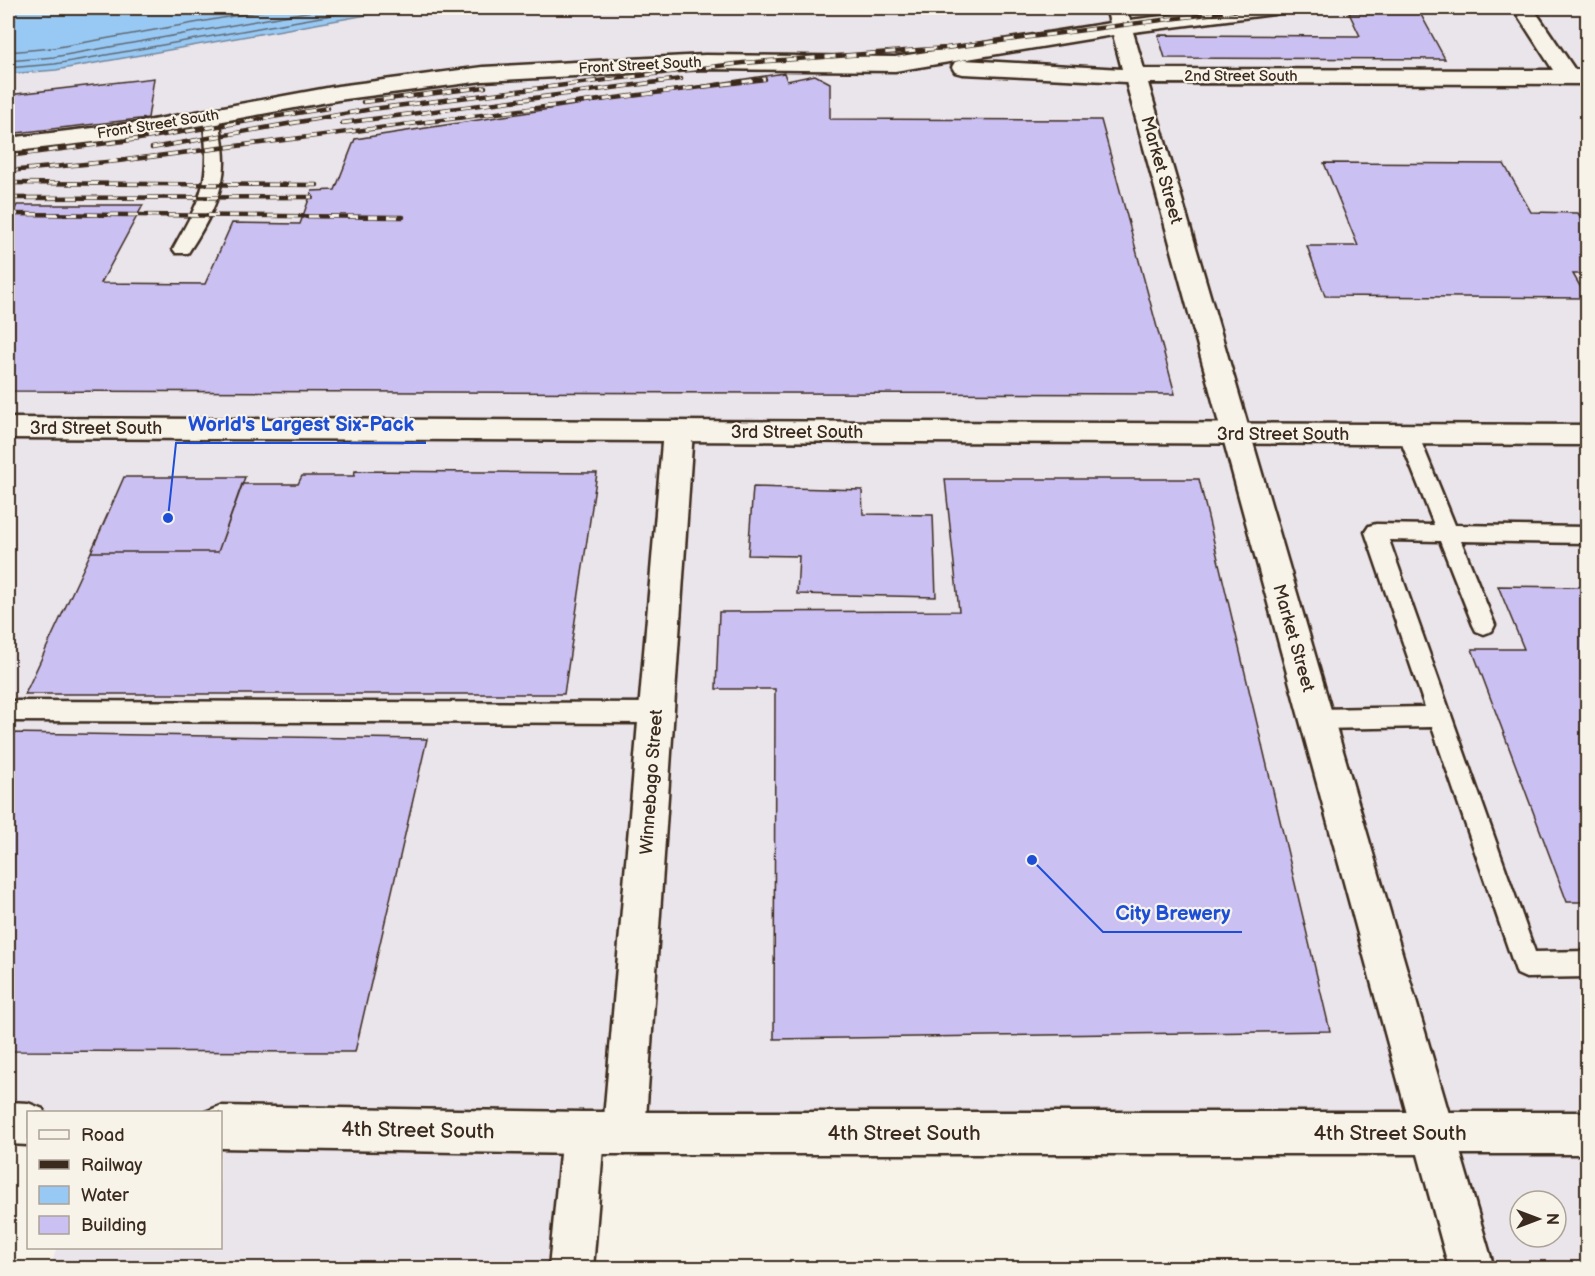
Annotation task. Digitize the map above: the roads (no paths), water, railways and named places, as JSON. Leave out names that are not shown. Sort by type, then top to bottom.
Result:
[{"type":"main road","name":"Front Street South","points":[[8,146],[136,130],[338,93],[483,74],[705,62],[895,64],[1119,17],[1274,8]]},
{"type":"main road","points":[[1523,8],[1578,77]]},
{"type":"main road","name":"Market Street","points":[[1119,17],[1472,1269]]},
{"type":"main road","name":"2nd Street South","points":[[895,64],[1136,76],[1578,77]]},
{"type":"main road","name":"3rd Street South","points":[[8,428],[1587,435]]},
{"type":"main road","name":"Winnebago Street","points":[[571,1269],[604,1133],[656,713],[678,431]]},
{"type":"main road","points":[[8,1123],[27,1124]]},
{"type":"main road","name":"4th Street South","points":[[222,1126],[604,1133],[1587,1133]]},
{"type":"lane","points":[[182,249],[208,197],[215,176],[211,116]]},
{"type":"lane","points":[[1408,434],[1484,625]]},
{"type":"lane","points":[[1587,535],[1376,532],[1526,965],[1587,964]]},
{"type":"lane","points":[[8,711],[656,713]]},
{"type":"lane","points":[[1317,719],[1440,717]]},
{"type":"water","points":[[8,8],[406,8],[56,70],[8,74]]},
{"type":"railway","points":[[152,148],[372,109],[743,63],[946,48],[1255,8]]},
{"type":"railway","points":[[342,123],[681,79]]},
{"type":"railway","points":[[8,171],[118,161],[765,79]]},
{"type":"railway","points":[[363,102],[485,87]]},
{"type":"railway","points":[[8,156],[139,139],[328,108]]},
{"type":"railway","points":[[8,183],[317,185]]},
{"type":"railway","points":[[8,198],[312,197]]},
{"type":"railway","points":[[8,214],[403,217]]},
{"type":"place","name":"World's Largest Six-Pack","points":[[168,518]]},
{"type":"place","name":"City Brewery","points":[[1032,860]]}]
